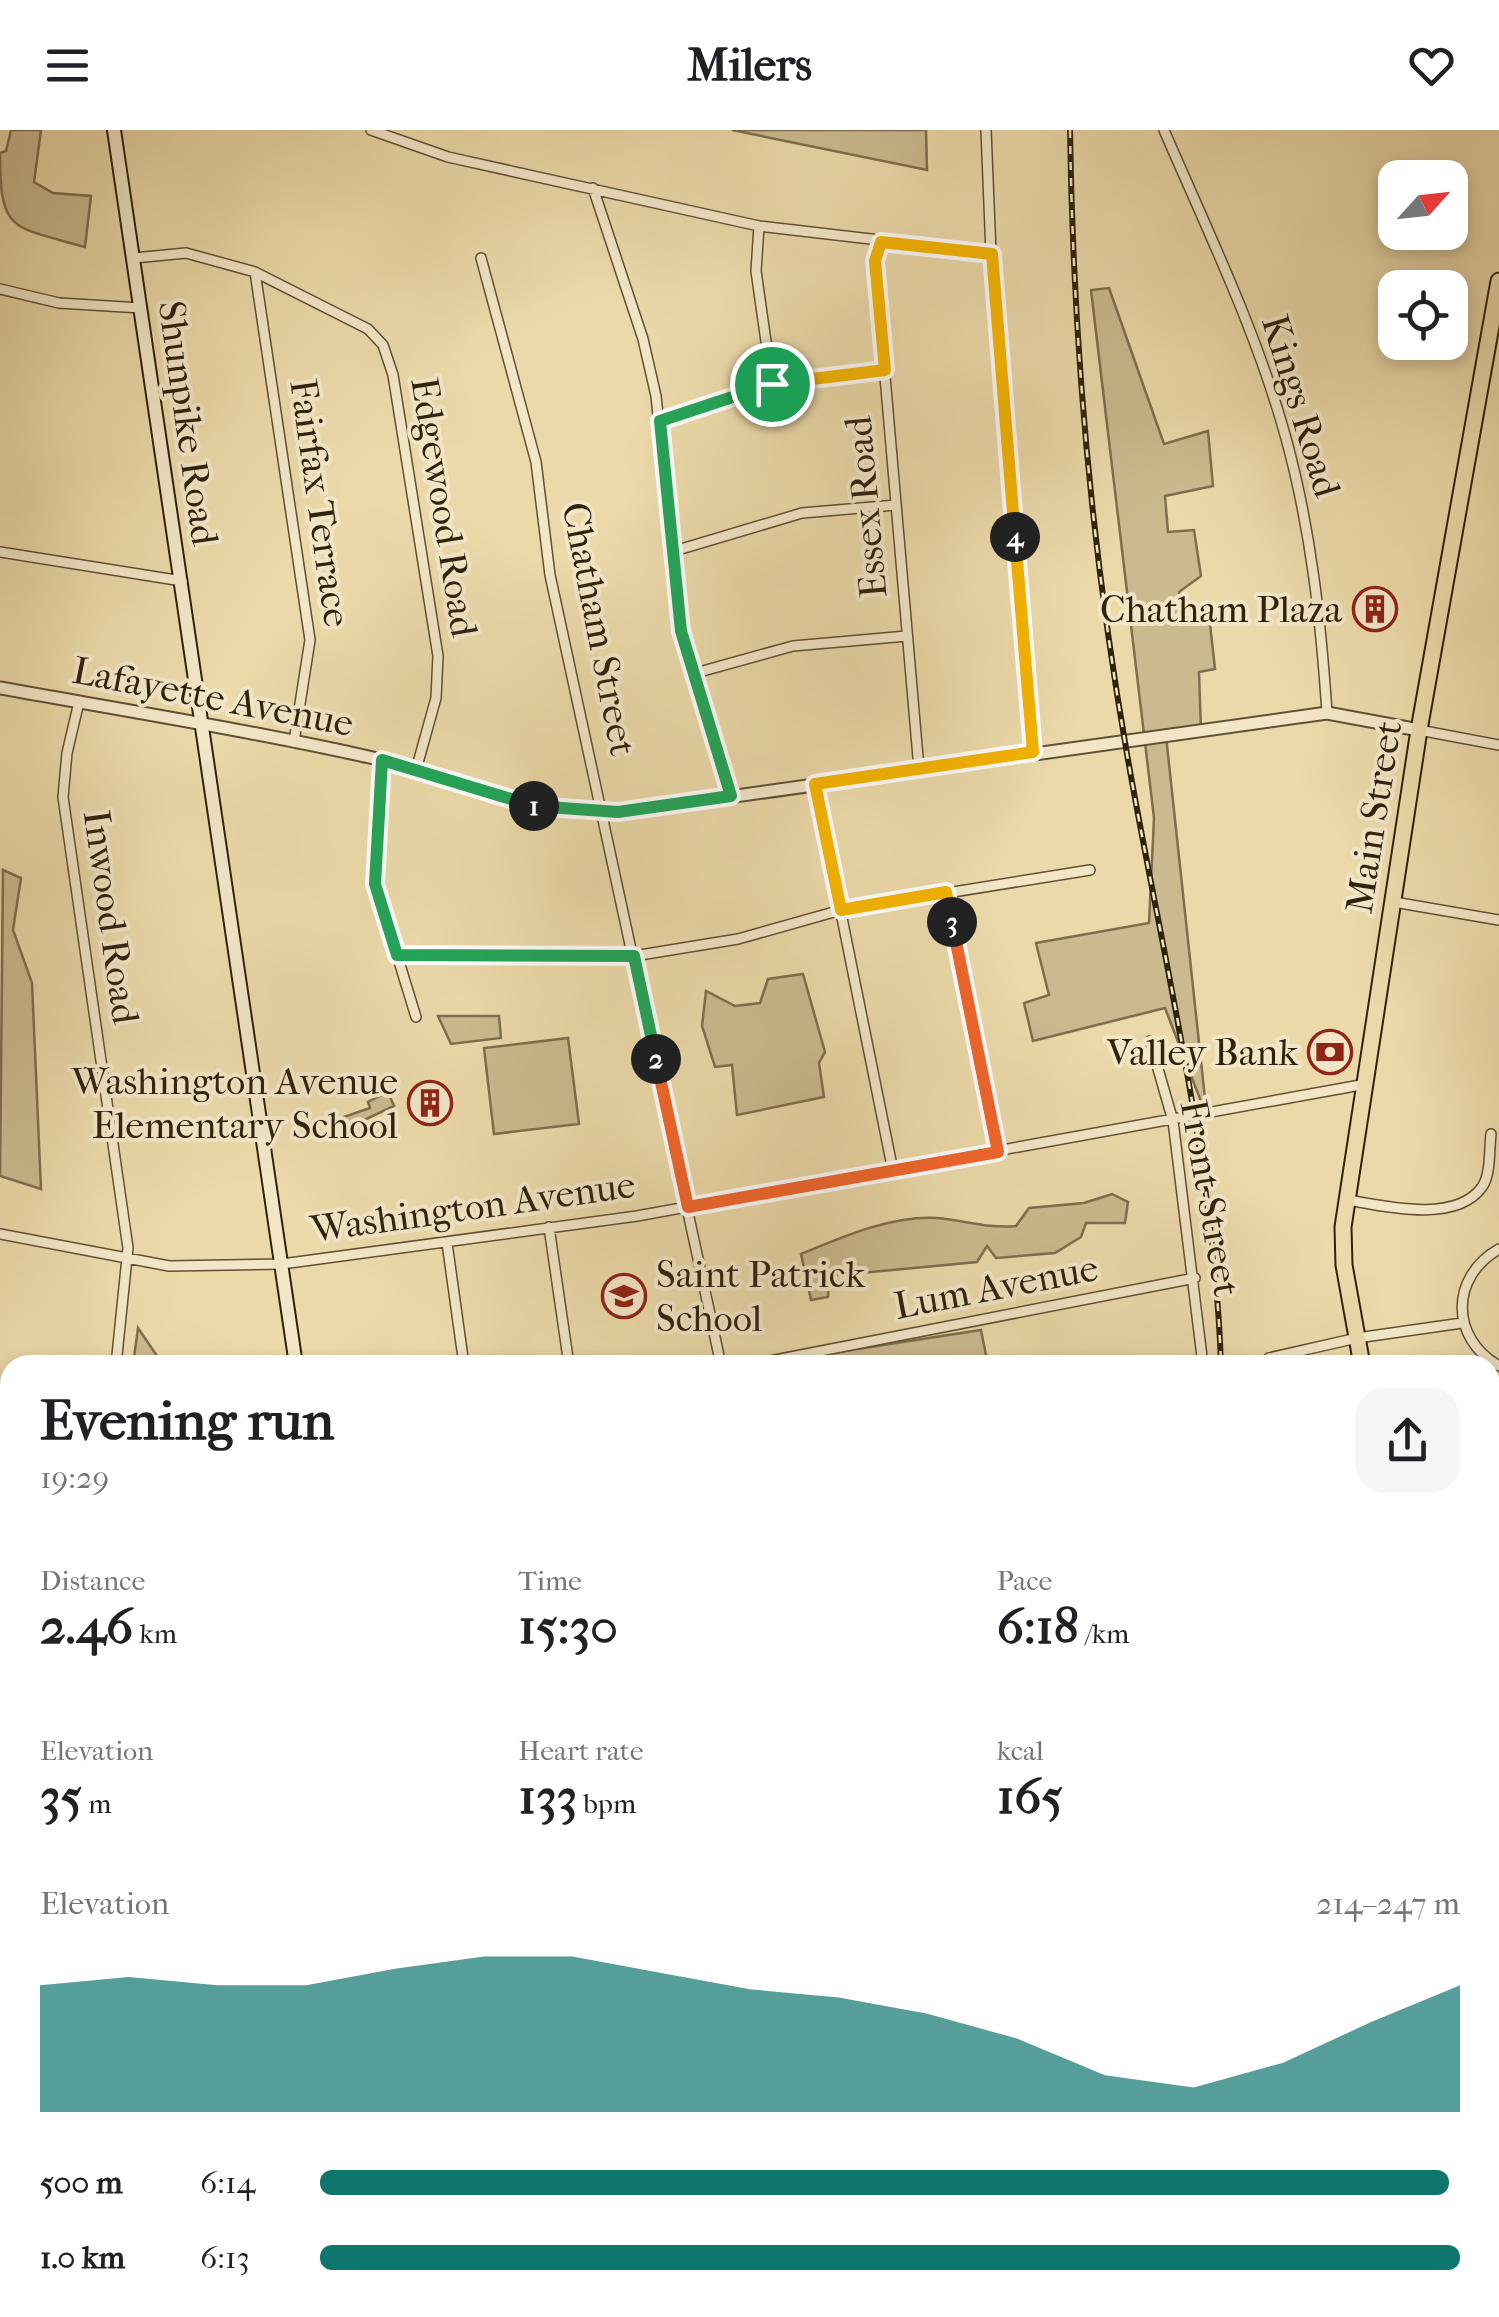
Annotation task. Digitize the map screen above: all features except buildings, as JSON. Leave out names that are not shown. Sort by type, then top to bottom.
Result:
[{"type":"main road","name":"Shunpike Road","points":[[114,130],[295,1355]]},
{"type":"main road","name":"Main Street","points":[[1360,1355],[1342,1246],[1419,730],[1499,280]]},
{"type":"street","points":[[371,130],[448,157],[759,226],[992,254]]},
{"type":"street","points":[[986,130],[992,254],[1033,752]]},
{"type":"street","name":"Kings Road","points":[[1164,130],[1252,336],[1287,444],[1311,556],[1328,713]]},
{"type":"street","points":[[592,188],[643,339],[660,421],[671,552],[692,674],[731,796]]},
{"type":"street","points":[[759,226],[755,244],[758,290],[772,384]]},
{"type":"street","name":"Essex Road","points":[[881,242],[875,261],[918,768]]},
{"type":"street","name":"Edgewood Road","points":[[134,258],[186,252],[255,272],[358,322],[375,336],[388,357],[438,656],[436,698],[416,770]]},
{"type":"street","name":"Chatham Street","points":[[481,258],[536,462],[550,574],[719,1355]]},
{"type":"street","name":"Fairfax Terrace","points":[[255,272],[310,640],[294,742]]},
{"type":"street","points":[[0,289],[59,304],[141,308]]},
{"type":"street","points":[[660,421],[772,384],[885,370]]},
{"type":"street","points":[[671,552],[802,513],[896,505]]},
{"type":"street","points":[[0,552],[158,580],[182,580]]},
{"type":"street","points":[[692,674],[792,646],[908,636]]},
{"type":"street","name":"Lafayette Avenue","points":[[0,688],[382,760],[542,808],[604,812],[1328,713],[1419,730]]},
{"type":"street","name":"Inwood Road","points":[[80,702],[67,753],[63,797],[128,1260],[117,1355]]},
{"type":"street","points":[[1419,730],[1499,745]]},
{"type":"street","points":[[382,760],[375,884],[416,1017]]},
{"type":"street","points":[[815,784],[893,1171]]},
{"type":"street","points":[[397,955],[634,956],[738,940],[841,910],[1090,870]]},
{"type":"street","points":[[946,892],[998,1152]]},
{"type":"street","points":[[1394,902],[1499,920]]},
{"type":"street","name":"Front Street","points":[[1150,1042],[1173,1121],[1202,1355]]},
{"type":"street","name":"Washington Avenue","points":[[0,1234],[128,1260],[213,1268],[282,1264],[447,1244],[688,1207],[1366,1084]]},
{"type":"street","points":[[1348,1200],[1421,1211],[1470,1196],[1486,1179],[1491,1134]]},
{"type":"street","points":[[550,1227],[567,1355]]},
{"type":"street","points":[[447,1244],[463,1355]]},
{"type":"street","points":[[1485,1355],[1474,1346],[1462,1323],[1460,1303],[1468,1279],[1484,1259],[1499,1249]]},
{"type":"street","name":"Lum Avenue","points":[[800,1355],[1195,1278]]},
{"type":"street","points":[[1282,1355],[1357,1338],[1462,1323]]},
{"type":"shaded area","points":[[11,130],[41,130],[34,182],[53,193],[91,196],[85,247],[26,229],[8,213],[3,199],[0,153],[6,151]]},
{"type":"shaded area","points":[[732,130],[926,130],[927,170]]},
{"type":"shaded area","points":[[1109,288],[1164,444],[1208,431],[1213,486],[1165,496],[1168,532],[1194,530],[1201,576],[1179,592],[1182,618],[1209,615],[1215,669],[1199,672],[1201,731],[1166,736],[1207,1117],[1165,1008],[1033,1041],[1024,1003],[1049,995],[1036,943],[1149,923],[1154,818],[1091,290]]},
{"type":"shaded area","points":[[3,870],[21,878],[13,930],[32,983],[41,1189],[0,1176]]},
{"type":"shaded area","points":[[803,974],[825,1052],[819,1063],[824,1097],[737,1115],[732,1065],[715,1067],[702,1026],[706,991],[735,1006],[760,1003],[768,979]]},
{"type":"shaded area","points":[[438,1016],[499,1016],[501,1038],[451,1044]]},
{"type":"shaded area","points":[[568,1038],[579,1124],[494,1134],[484,1048]]},
{"type":"shaded area","points":[[388,1092],[394,1106],[343,1130],[338,1119],[370,1108],[368,1102]]},
{"type":"shaded area","points":[[1112,1194],[1128,1202],[1125,1223],[1086,1223],[1081,1237],[1055,1253],[996,1258],[987,1246],[977,1262],[829,1276],[828,1297],[811,1300],[801,1254],[850,1234],[920,1218],[1016,1226],[1029,1208],[1084,1203]]},
{"type":"shaded area","points":[[138,1328],[156,1355],[134,1355]]},
{"type":"shaded area","points":[[981,1330],[986,1355],[818,1355]]},
{"type":"railway","points":[[1070,130],[1080,365],[1103,599],[1127,754],[1197,1135],[1220,1355]]},
{"type":"place","name":"Chatham Plaza","points":[[1375,609]]},
{"type":"place","name":"Valley Bank","points":[[1330,1052]]},
{"type":"place","name":"Washington Avenue Elementary School","points":[[430,1103]]},
{"type":"place","name":"Saint Patrick School","points":[[624,1296]]},
{"type":"route","points":[[881,242],[992,254],[1033,752],[815,784],[841,910],[946,892],[998,1152],[688,1207],[634,956],[408,952],[397,955],[375,884],[382,760],[514,802],[575,812],[618,812],[731,796],[681,631],[660,421],[772,384],[885,370],[875,261],[881,242]]}]
